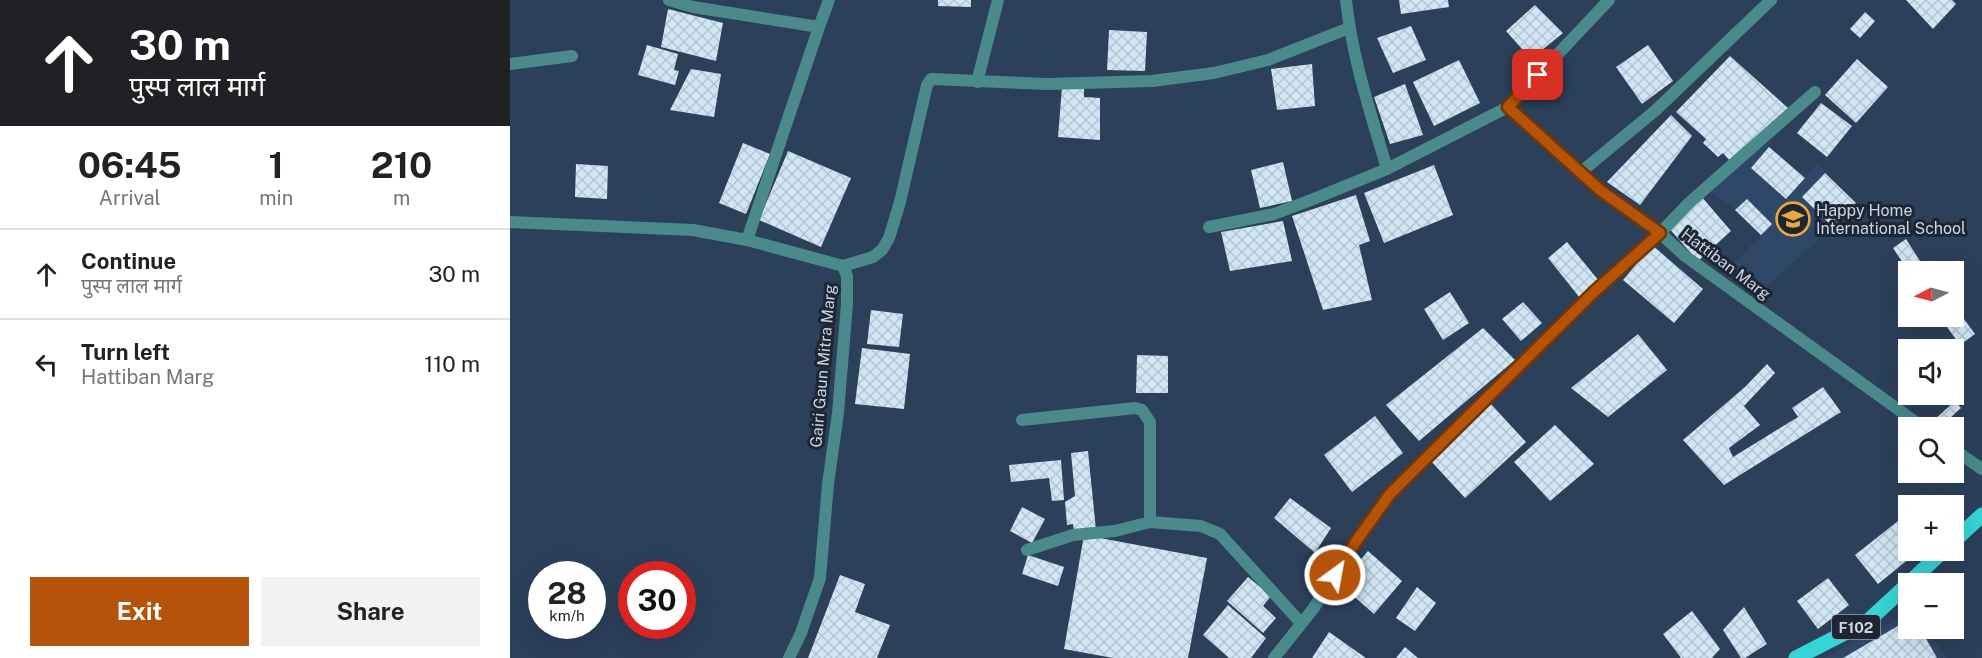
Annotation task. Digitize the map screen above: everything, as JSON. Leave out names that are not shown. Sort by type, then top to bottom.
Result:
[{"type":"main road","points":[[1964,532],[1982,515]]},
{"type":"main road","name":"F102","points":[[1920,573],[1932,561]]},
{"type":"main road","name":"F102","points":[[1796,658],[1868,621],[1898,593]]},
{"type":"street","points":[[669,0],[693,7],[819,27]]},
{"type":"street","points":[[747,240],[829,0]]},
{"type":"street","points":[[977,82],[998,0]]},
{"type":"street","points":[[1346,0],[1349,28],[1387,169]]},
{"type":"street","points":[[1209,227],[1274,214],[1387,169],[1508,107],[1609,0]]},
{"type":"street","points":[[1581,172],[1656,110],[1771,0]]},
{"type":"street","points":[[843,266],[873,257],[882,250],[889,238],[900,202],[927,85],[931,80],[1048,84],[1152,81],[1214,73],[1268,60],[1349,28]]},
{"type":"street","points":[[510,64],[572,56]]},
{"type":"street","points":[[1274,658],[1313,609],[1357,540],[1390,494],[1595,291],[1660,233],[1690,202],[1815,92]]},
{"type":"street","name":"Hattiban Marg","points":[[1508,107],[1600,190],[1660,233],[1685,256],[1909,417]]},
{"type":"street","name":"Gairi Gaun Mitra Marg","points":[[510,222],[693,230],[747,240],[843,266],[847,276],[847,304],[820,578],[801,633],[789,658]]},
{"type":"street","points":[[1023,420],[1135,408],[1142,410],[1150,422],[1150,522]]},
{"type":"street","points":[[1964,456],[1982,469]]},
{"type":"street","points":[[1027,550],[1073,535],[1115,531],[1150,522],[1201,526],[1220,534],[1301,623]]},
{"type":"shaded area","name":"Happy Home International School","points":[[1764,141],[1805,178],[1817,163],[1856,203],[1833,227],[1762,290],[1731,266],[1761,235],[1735,210],[1708,190]]},
{"type":"shaded area","points":[[1898,618],[1898,639],[1933,639],[1947,658],[1824,658]]},
{"type":"building","points":[[938,0],[971,0],[971,7],[938,6]]},
{"type":"building","points":[[1399,0],[1448,0],[1449,7],[1401,14]]},
{"type":"building","points":[[1906,0],[1952,0],[1956,4],[1933,29]]},
{"type":"building","points":[[1535,5],[1563,33],[1531,59],[1506,31]]},
{"type":"building","points":[[668,9],[723,23],[716,61],[661,47]]},
{"type":"building","points":[[1865,12],[1875,21],[1860,38],[1850,29]]},
{"type":"building","points":[[1411,26],[1426,60],[1393,73],[1377,38]]},
{"type":"building","points":[[1109,30],[1147,32],[1145,71],[1107,70]]},
{"type":"building","points":[[647,45],[678,54],[674,70],[679,71],[675,85],[638,75]]},
{"type":"building","points":[[1648,45],[1673,81],[1642,104],[1616,67]]},
{"type":"building","points":[[1730,56],[1788,108],[1731,162],[1723,153],[1718,157],[1703,143],[1706,139],[1676,112]]},
{"type":"building","points":[[1857,59],[1888,87],[1856,123],[1825,95]]},
{"type":"building","points":[[1459,60],[1480,103],[1434,126],[1413,82]]},
{"type":"building","points":[[1312,64],[1315,106],[1277,110],[1271,69]]},
{"type":"building","points":[[691,69],[721,74],[714,117],[670,110]]},
{"type":"building","points":[[1405,84],[1423,135],[1390,144],[1374,97]]},
{"type":"building","points":[[1084,86],[1084,97],[1100,98],[1100,140],[1058,137],[1062,87]]},
{"type":"building","points":[[1821,103],[1852,126],[1827,157],[1797,133]]},
{"type":"building","points":[[1671,115],[1692,136],[1640,205],[1607,182]]},
{"type":"building","points":[[743,143],[770,154],[746,214],[719,203]]},
{"type":"building","points":[[1769,147],[1805,178],[1786,199],[1751,168]]},
{"type":"building","points":[[788,151],[851,178],[821,247],[759,220]]},
{"type":"building","points":[[1283,162],[1292,201],[1260,208],[1251,170]]},
{"type":"building","points":[[576,164],[608,166],[607,199],[575,197]]},
{"type":"building","points":[[1434,165],[1453,215],[1384,243],[1364,193]]},
{"type":"building","points":[[1825,173],[1856,203],[1833,227],[1802,197]]},
{"type":"building","points":[[1356,195],[1370,241],[1359,245],[1372,300],[1323,310],[1292,216]]},
{"type":"building","points":[[1701,196],[1731,231],[1698,261],[1667,226]]},
{"type":"building","points":[[1747,199],[1772,224],[1761,235],[1735,210]]},
{"type":"building","points":[[1283,221],[1292,261],[1230,271],[1221,232]]},
{"type":"building","points":[[1906,239],[1920,261],[1902,261],[1893,248]]},
{"type":"building","points":[[1567,242],[1599,281],[1580,298],[1548,258]]},
{"type":"building","points":[[1652,245],[1703,289],[1674,323],[1623,280]]},
{"type":"building","points":[[1450,292],[1469,323],[1443,340],[1424,309]]},
{"type":"building","points":[[1523,302],[1542,323],[1521,341],[1502,319]]},
{"type":"building","points":[[871,310],[903,314],[899,347],[867,344]]},
{"type":"building","points":[[1964,319],[1975,334],[1964,342],[1964,339],[1956,339],[1947,327],[1964,327]]},
{"type":"building","points":[[1483,328],[1515,360],[1419,441],[1386,405]]},
{"type":"building","points":[[1638,334],[1667,370],[1608,417],[1571,388]]},
{"type":"building","points":[[862,348],[910,354],[904,409],[855,404]]},
{"type":"building","points":[[1137,355],[1168,356],[1168,393],[1136,393]]},
{"type":"building","points":[[1767,364],[1775,373],[1744,406],[1760,425],[1729,448],[1733,457],[1798,417],[1792,408],[1823,387],[1841,412],[1724,485],[1683,440],[1745,387]]},
{"type":"building","points":[[1491,404],[1526,442],[1465,498],[1430,460]]},
{"type":"building","points":[[1951,405],[1958,405],[1961,408],[1951,417],[1937,417]]},
{"type":"building","points":[[1375,416],[1403,453],[1352,492],[1324,455]]},
{"type":"building","points":[[1555,425],[1594,464],[1550,501],[1514,462]]},
{"type":"building","points":[[1088,451],[1096,530],[1074,532],[1073,524],[1067,525],[1065,502],[1075,496],[1071,453]]},
{"type":"building","points":[[1061,460],[1064,500],[1052,501],[1049,478],[1011,482],[1009,465]]},
{"type":"building","points":[[1290,498],[1331,528],[1315,553],[1274,518]]},
{"type":"building","points":[[1022,507],[1045,519],[1032,543],[1010,531]]},
{"type":"building","points":[[1898,521],[1898,561],[1906,561],[1878,584],[1855,555]]},
{"type":"building","points":[[1084,535],[1207,558],[1188,658],[1113,658],[1064,649]]},
{"type":"building","points":[[1368,551],[1402,581],[1374,614],[1340,584]]},
{"type":"building","points":[[1028,555],[1064,567],[1058,586],[1022,574]]},
{"type":"building","points":[[840,575],[865,584],[855,612],[890,625],[877,658],[808,658]]},
{"type":"building","points":[[1248,577],[1271,596],[1263,606],[1276,618],[1263,633],[1227,601]]},
{"type":"building","points":[[1828,578],[1849,605],[1818,629],[1797,601]]},
{"type":"building","points":[[1417,587],[1436,603],[1415,631],[1396,618]]},
{"type":"building","points":[[1228,605],[1266,638],[1251,658],[1229,658],[1203,635]]},
{"type":"building","points":[[1744,607],[1767,644],[1745,658],[1741,658],[1723,630]]},
{"type":"building","points":[[1692,611],[1720,649],[1712,658],[1681,658],[1663,634]]},
{"type":"building","points":[[1898,626],[1898,639],[1926,639],[1937,658],[1843,658]]},
{"type":"building","points":[[1329,632],[1356,651],[1366,658],[1312,658]]},
{"type":"building","points":[[1405,647],[1418,658],[1396,658]]},
{"type":"place","name":"Happy Home International School","points":[[1793,219]]},
{"type":"route","points":[[1335,575],[1390,494],[1595,291],[1660,233],[1600,190],[1508,107],[1538,75]]}]
